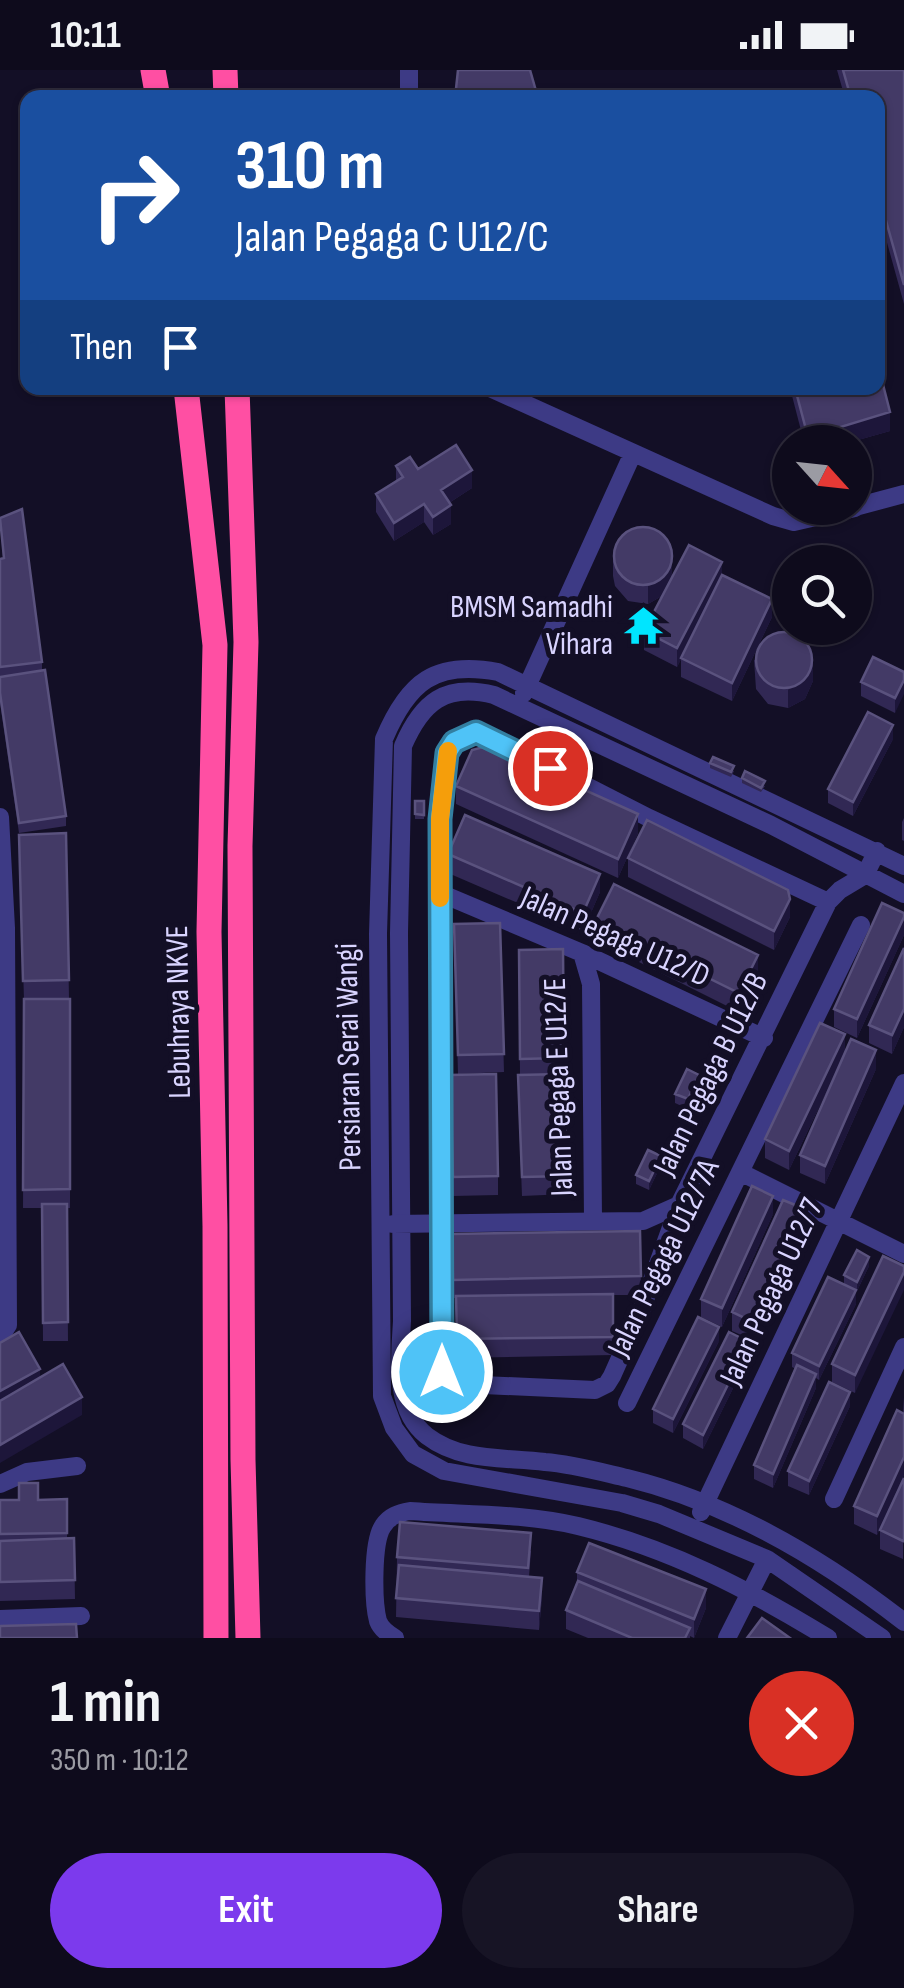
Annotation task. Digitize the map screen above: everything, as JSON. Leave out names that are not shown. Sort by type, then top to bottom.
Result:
[{"type":"highway","name":"Lebuhraya NKVE","points":[[187,395],[215,645],[209,932],[215,1226],[216,1638]]},
{"type":"highway","name":"Lebuhraya NKVE","points":[[237,395],[246,642],[240,846],[248,1638]]},
{"type":"street","points":[[506,395],[772,516]]},
{"type":"street","points":[[518,707],[633,452]]},
{"type":"street","points":[[872,503],[904,494]]},
{"type":"street","name":"Persiaran Serai Wangi","points":[[882,1638],[767,1560],[694,1527],[622,1502],[444,1471],[413,1454],[394,1428],[382,1396],[378,934],[384,739],[396,710],[410,692],[435,673],[479,668],[498,672],[904,866]]},
{"type":"street","name":"Persiaran Serai Wangi","points":[[902,1615],[780,1538],[705,1503],[628,1478],[549,1462],[474,1456],[452,1450],[425,1434],[410,1415],[402,1393],[398,934],[404,746],[413,723],[426,708],[455,690],[494,695],[771,825],[904,894]]},
{"type":"street","points":[[679,1205],[641,1311],[607,1384],[595,1390],[576,1390],[461,1384],[448,1378],[440,1364],[440,892],[447,753],[454,742],[476,732],[485,734],[648,818],[828,902]]},
{"type":"street","points":[[0,818],[8,1325],[0,1337]]},
{"type":"street","points":[[865,875],[877,852]]},
{"type":"street","name":"Jalan Pegaga B U12/B","points":[[381,1224],[643,1222],[679,1205],[828,902],[865,875]]},
{"type":"street","name":"Jalan Pegaga U12/D","points":[[440,892],[764,1038]]},
{"type":"street","name":"Jalan Pegaga U12/7A","points":[[627,1402],[861,925]]},
{"type":"street","name":"Jalan Pegaga E U12/E","points":[[582,953],[592,984],[593,1220]]},
{"type":"street","name":"Jalan Pegaga U12/7","points":[[694,1527],[904,1083]]},
{"type":"street","points":[[740,1172],[904,1254]]},
{"type":"street","points":[[834,1499],[904,1347]]},
{"type":"street","points":[[0,1484],[27,1472],[77,1466]]},
{"type":"street","points":[[394,1638],[378,1620],[377,1537],[389,1518],[410,1511],[575,1525],[679,1557],[751,1591],[828,1638]]},
{"type":"street","points":[[727,1638],[767,1560]]},
{"type":"street","points":[[0,1619],[81,1616]]},
{"type":"building","points":[[458,70],[530,70],[536,90],[456,90]]},
{"type":"building","points":[[843,70],[904,70],[904,285],[885,217],[885,90],[849,90]]},
{"type":"building","points":[[885,392],[890,412],[847,425],[805,425],[797,395]]},
{"type":"building","points":[[456,445],[472,470],[441,490],[451,505],[433,517],[424,504],[394,523],[376,494],[403,477],[396,466],[410,457],[418,469]]},
{"type":"building","points":[[22,509],[42,662],[0,667],[0,559],[4,558],[0,518]]},
{"type":"building","points":[[643,527],[663,536],[672,556],[663,576],[643,585],[623,576],[614,556],[623,536]]},
{"type":"building","points":[[689,545],[722,562],[677,648],[644,631]]},
{"type":"building","points":[[722,575],[772,599],[732,683],[681,658]]},
{"type":"building","points":[[772,635],[772,645],[807,645],[810,671],[795,686],[773,686],[758,671],[758,649]]},
{"type":"building","points":[[873,657],[904,672],[895,698],[861,682]]},
{"type":"building","points":[[45,670],[66,816],[19,823],[0,677]]},
{"type":"building","points":[[868,712],[893,725],[853,802],[828,789]]},
{"type":"building","points":[[487,746],[638,814],[618,859],[456,786],[472,750]]},
{"type":"building","points":[[713,757],[734,766],[731,772],[710,763]]},
{"type":"building","points":[[745,771],[765,781],[761,788],[742,778]]},
{"type":"building","points":[[415,801],[424,801],[424,815],[415,814]]},
{"type":"building","points":[[465,815],[600,874],[583,913],[448,854]]},
{"type":"building","points":[[647,820],[788,890],[790,899],[774,931],[628,858]]},
{"type":"building","points":[[66,833],[69,980],[23,981],[19,835]]},
{"type":"building","points":[[614,884],[758,955],[739,993],[595,922]]},
{"type":"building","points":[[882,903],[904,913],[904,917],[857,1019],[834,1009]]},
{"type":"building","points":[[500,923],[504,1054],[458,1055],[454,924]]},
{"type":"building","points":[[904,948],[904,1009],[892,1035],[869,1025]]},
{"type":"building","points":[[563,949],[564,1058],[520,1059],[519,950]]},
{"type":"building","points":[[24,999],[70,999],[70,1189],[23,1190]]},
{"type":"building","points":[[820,1023],[845,1034],[789,1151],[765,1139]]},
{"type":"building","points":[[851,1039],[876,1050],[825,1166],[800,1155]]},
{"type":"building","points":[[687,1069],[699,1075],[688,1099],[675,1094]]},
{"type":"building","points":[[496,1074],[498,1176],[453,1177],[450,1075]]},
{"type":"building","points":[[564,1074],[567,1176],[522,1177],[518,1075]]},
{"type":"building","points":[[648,1150],[661,1156],[649,1181],[636,1175]]},
{"type":"building","points":[[752,1186],[773,1196],[722,1308],[701,1299]]},
{"type":"building","points":[[783,1200],[805,1209],[753,1322],[732,1312]]},
{"type":"building","points":[[42,1204],[67,1204],[68,1322],[43,1323]]},
{"type":"building","points":[[640,1231],[641,1276],[453,1280],[452,1234]]},
{"type":"building","points":[[857,1250],[869,1257],[857,1282],[844,1275]]},
{"type":"building","points":[[883,1256],[904,1266],[904,1272],[855,1375],[832,1364]]},
{"type":"building","points":[[828,1277],[856,1290],[819,1366],[792,1353]]},
{"type":"building","points":[[613,1294],[613,1337],[457,1339],[456,1296]]},
{"type":"building","points":[[698,1317],[719,1327],[673,1419],[653,1409]]},
{"type":"building","points":[[19,1332],[40,1369],[0,1391],[0,1343]]},
{"type":"building","points":[[729,1332],[749,1342],[703,1435],[683,1424]]},
{"type":"building","points":[[63,1364],[82,1397],[0,1445],[0,1401]]},
{"type":"building","points":[[797,1365],[816,1374],[773,1474],[754,1465]]},
{"type":"building","points":[[829,1382],[850,1392],[809,1481],[788,1471]]},
{"type":"building","points":[[897,1410],[904,1414],[904,1457],[877,1516],[854,1506]]},
{"type":"building","points":[[904,1478],[904,1539],[903,1541],[880,1530]]},
{"type":"building","points":[[19,1483],[38,1483],[38,1500],[67,1499],[67,1533],[0,1534],[0,1500],[19,1500]]},
{"type":"building","points":[[400,1522],[531,1533],[528,1568],[397,1557]]},
{"type":"building","points":[[74,1538],[75,1580],[0,1582],[0,1541]]},
{"type":"building","points":[[589,1543],[706,1589],[694,1619],[577,1572]]},
{"type":"building","points":[[399,1565],[542,1578],[539,1611],[396,1598]]},
{"type":"building","points":[[578,1581],[690,1628],[685,1638],[632,1638],[566,1610]]},
{"type":"building","points":[[762,1618],[790,1638],[747,1638]]},
{"type":"building","points":[[76,1624],[77,1638],[0,1638],[0,1626]]},
{"type":"slow traffic","points":[[440,898],[440,819],[448,751]]},
{"type":"place","name":"BMSM Samadhi Vihara","points":[[643,625]]},
{"type":"route","points":[[442,1372],[439,857],[444,768],[454,742],[476,732],[550,768]]}]
